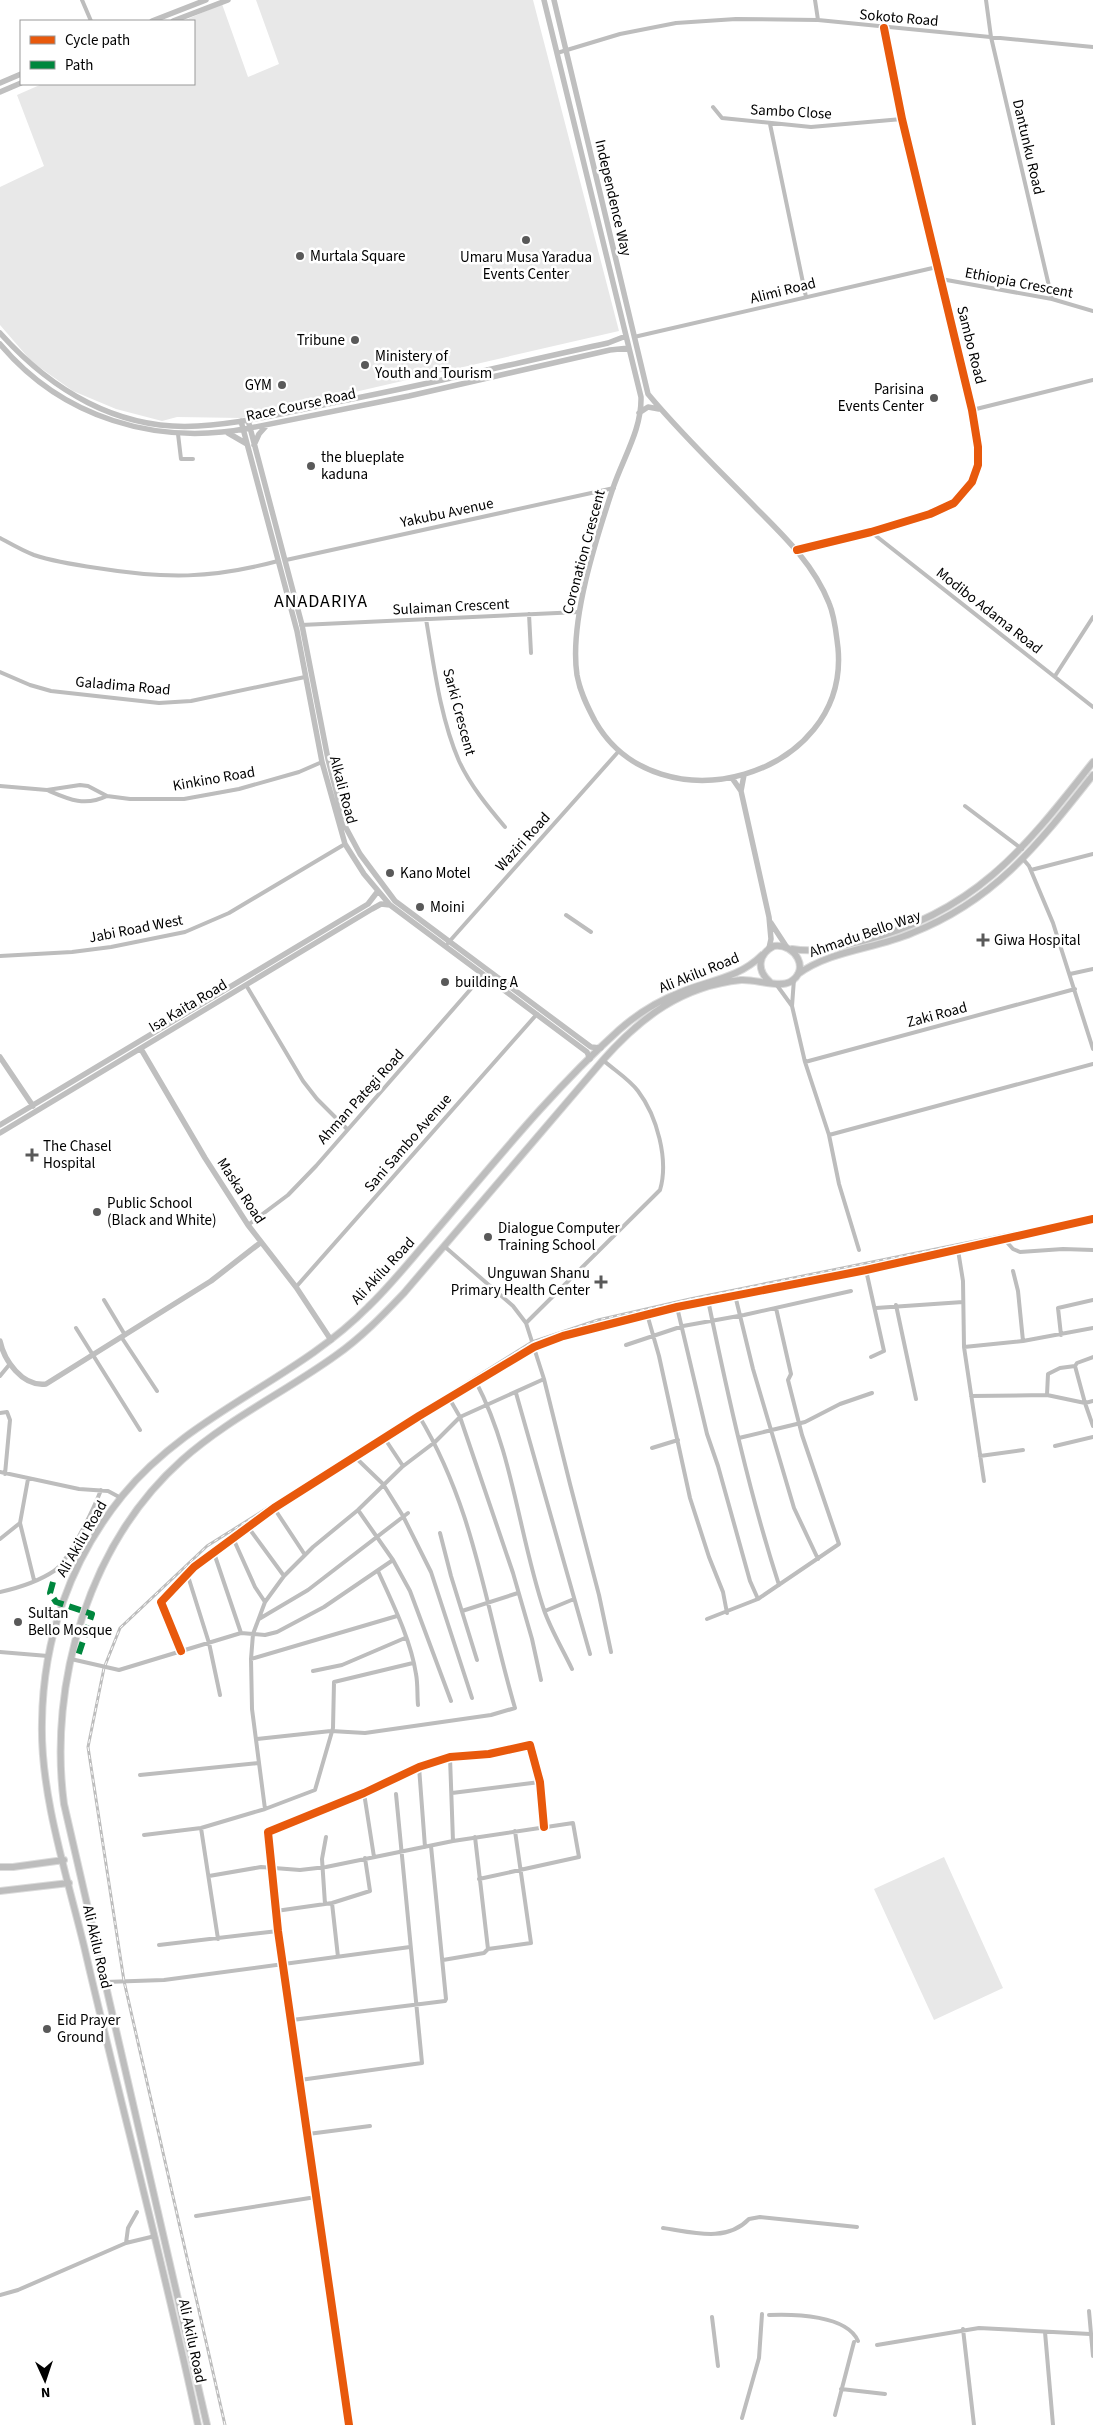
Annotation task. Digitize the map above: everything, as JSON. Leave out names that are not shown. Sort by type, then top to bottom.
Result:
[{"type":"main road","points":[[155,20],[206,0]]},
{"type":"main road","points":[[176,20],[228,0]]},
{"type":"main road","name":"Independence Way","points":[[544,0],[640,389]]},
{"type":"main road","name":"Independence Way","points":[[554,0],[646,389],[652,399]]},
{"type":"main road","points":[[0,83],[20,74]]},
{"type":"main road","points":[[0,92],[20,83]]},
{"type":"main road","name":"Race Course Road","points":[[0,333],[30,365],[71,395],[109,412],[146,422],[179,426],[248,420],[479,374],[608,343],[626,336]]},
{"type":"main road","name":"Race Course Road","points":[[0,344],[26,372],[68,402],[115,422],[152,431],[178,434],[247,429],[427,392],[610,350],[629,348]]},
{"type":"main road","name":"Coronation Crescent","points":[[640,389],[641,403],[635,433],[614,488],[579,612],[575,649],[577,676],[584,701],[598,726],[618,752],[654,773],[679,779],[732,778],[777,762],[807,739],[825,714],[838,680],[836,625],[830,604],[815,575],[797,550],[652,399]]},
{"type":"main road","points":[[639,413],[651,406],[663,412]]},
{"type":"main road","name":"Alkali Road","points":[[248,420],[247,444],[295,625],[322,762],[345,844],[364,874],[390,906],[591,1047],[601,1048]]},
{"type":"main road","name":"Alkali Road","points":[[241,421],[254,445],[286,560],[302,624],[328,759],[345,826],[352,840],[370,870],[395,901],[446,946],[587,1052],[590,1059]]},
{"type":"main road","points":[[254,445],[259,434],[267,425]]},
{"type":"main road","points":[[226,432],[247,444]]},
{"type":"main road","name":"Ahmadu Bello Way","points":[[788,947],[813,952],[901,930],[971,894],[1022,849],[1093,762]]},
{"type":"main road","points":[[741,791],[744,775]]},
{"type":"main road","name":"Ahmadu Bello Way","points":[[796,976],[817,962],[889,942],[934,923],[979,898],[1023,859],[1093,775]]},
{"type":"main road","points":[[732,778],[741,791],[772,926],[798,957],[799,969],[796,976],[786,984],[773,983],[762,972],[760,966],[763,954],[774,946],[788,947]]},
{"type":"main road","name":"Isa Kaita Road","points":[[0,1133],[246,986],[368,904],[378,891]]},
{"type":"main road","name":"Isa Kaita Road","points":[[0,1125],[298,950],[381,904],[390,906]]},
{"type":"main road","points":[[769,917],[771,939],[769,948]]},
{"type":"main road","name":"Ali Akilu Road","points":[[198,2425],[183,2353],[48,1790],[42,1747],[43,1703],[48,1656],[60,1607],[75,1571],[95,1535],[121,1498],[150,1466],[184,1437],[331,1340],[379,1296],[569,1076],[590,1059],[618,1031],[651,1006],[685,990],[740,972],[763,954]]},
{"type":"main road","name":"Ali Akilu Road","points":[[207,2425],[71,1839],[61,1781],[61,1729],[71,1659],[87,1608],[103,1567],[132,1516],[159,1483],[182,1460],[355,1341],[404,1292],[603,1060],[650,1013],[677,998],[698,990],[740,980],[773,983]]},
{"type":"main road","name":"Maska Road","points":[[141,1049],[205,1158],[248,1225],[260,1243],[296,1287],[331,1340]]},
{"type":"main road","points":[[0,1057],[33,1106]]},
{"type":"main road","points":[[0,1341],[9,1365],[22,1375],[40,1384],[46,1384],[231,1267],[260,1243]]},
{"type":"main road","points":[[0,1867],[64,1860]]},
{"type":"main road","points":[[0,1891],[69,1883]]},
{"type":"main road","points":[[183,2353],[191,2351]]},
{"type":"street","points":[[82,0],[92,20]]},
{"type":"street","points":[[815,0],[818,20]]},
{"type":"street","name":"Dantunku Road","points":[[986,0],[991,37],[1052,299]]},
{"type":"street","name":"Sokoto Road","points":[[557,53],[620,34],[676,23],[736,20],[818,20],[884,28],[1093,47]]},
{"type":"street","name":"Sambo Road","points":[[797,550],[871,532],[930,514],[954,503],[972,482],[978,464],[978,447],[972,410],[902,119],[884,28]]},
{"type":"street","name":"Sambo Close","points":[[713,107],[722,118],[811,127],[902,119]]},
{"type":"street","points":[[770,124],[806,297]]},
{"type":"street","name":"Alimi Road","points":[[634,337],[937,267]]},
{"type":"street","name":"Ethiopia Crescent","points":[[941,279],[1052,299],[1093,310]]},
{"type":"street","points":[[972,410],[1093,380]]},
{"type":"street","points":[[178,434],[181,459],[193,459]]},
{"type":"street","name":"Yakubu Avenue","points":[[286,560],[614,488]]},
{"type":"street","name":"Modibo Adama Road","points":[[871,532],[1093,707]]},
{"type":"street","points":[[0,538],[33,554],[63,563],[148,576],[208,575],[278,561]]},
{"type":"street","name":"Sulaiman Crescent","points":[[295,625],[579,612]]},
{"type":"street","points":[[529,614],[531,652]]},
{"type":"street","points":[[1055,676],[1093,617]]},
{"type":"street","name":"Sarki Crescent","points":[[426,619],[445,716],[459,760],[477,792],[504,827]]},
{"type":"street","name":"Galadima Road","points":[[0,672],[30,685],[51,690],[159,703],[191,701],[305,677]]},
{"type":"street","name":"Waziri Road","points":[[446,946],[618,752]]},
{"type":"street","name":"Kinkino Road","points":[[0,786],[47,790],[80,785],[88,786],[107,796],[130,799],[184,799],[239,789],[299,772],[322,762]]},
{"type":"street","name":"Kinkino Road","points":[[47,790],[71,800],[83,802],[98,800],[107,796]]},
{"type":"street","points":[[965,806],[1022,849]]},
{"type":"street","name":"Jabi Road West","points":[[0,956],[72,952],[111,947],[185,932],[229,912],[345,844]]},
{"type":"street","points":[[1031,870],[1093,854]]},
{"type":"street","points":[[1023,859],[1031,870],[1053,923],[1093,1049]]},
{"type":"street","points":[[566,915],[591,932]]},
{"type":"street","points":[[1070,974],[1093,969]]},
{"type":"street","name":"Ahman Pategi Road","points":[[248,1225],[288,1195],[483,975]]},
{"type":"street","points":[[796,976],[792,1006],[805,1062],[829,1135],[839,1184],[859,1250]]},
{"type":"street","points":[[773,983],[792,1006]]},
{"type":"street","points":[[246,986],[303,1081],[317,1099],[347,1129]]},
{"type":"street","name":"Zaki Road","points":[[805,1062],[1075,990]]},
{"type":"street","name":"Sani Sambo Avenue","points":[[296,1287],[537,1014]]},
{"type":"street","points":[[526,1323],[660,1190],[663,1180],[662,1155],[649,1110],[637,1089],[603,1060]]},
{"type":"street","points":[[829,1135],[1093,1064]]},
{"type":"street","points":[[181,1651],[160,1602],[187,1573],[274,1508],[419,1416],[534,1347],[563,1336],[677,1307],[735,1294],[773,1289],[866,1270],[1093,1219]]},
{"type":"street","points":[[1004,1239],[1020,1252],[1063,1249],[1093,1250]]},
{"type":"street","points":[[444,1246],[512,1306],[526,1323],[544,1379],[599,1595],[611,1652]]},
{"type":"street","points":[[958,1250],[963,1302],[964,1347],[984,1481]]},
{"type":"street","points":[[866,1270],[876,1308],[884,1351],[871,1357]]},
{"type":"street","points":[[1012,1271],[1018,1291],[1023,1341]]},
{"type":"street","points":[[626,1345],[683,1326],[740,1316],[851,1291]]},
{"type":"street","points":[[735,1294],[771,1432],[794,1508],[818,1559]]},
{"type":"street","points":[[104,1300],[157,1391]]},
{"type":"street","points":[[708,1300],[739,1438],[779,1586]]},
{"type":"street","points":[[1061,1334],[1058,1308],[1093,1300]]},
{"type":"street","points":[[876,1308],[896,1305],[963,1302]]},
{"type":"street","points":[[896,1305],[916,1398]]},
{"type":"street","points":[[677,1307],[707,1434],[718,1466],[750,1581],[758,1599]]},
{"type":"street","points":[[708,1619],[758,1599],[839,1544],[799,1424],[788,1380],[791,1374],[776,1308]]},
{"type":"street","points":[[647,1314],[654,1336],[690,1498],[708,1557],[723,1592],[727,1613]]},
{"type":"street","points":[[76,1328],[140,1430]]},
{"type":"street","points":[[964,1347],[1023,1341],[1093,1328]]},
{"type":"street","points":[[1047,1395],[1048,1374],[1060,1368],[1075,1366],[1077,1362],[1093,1357]]},
{"type":"street","points":[[0,1376],[9,1365]]},
{"type":"street","points":[[1075,1366],[1084,1404],[1093,1426]]},
{"type":"street","points":[[265,1810],[251,1696],[251,1659],[253,1634],[265,1602],[284,1576],[305,1555],[358,1510],[403,1466],[435,1442],[460,1416],[516,1393],[544,1379]]},
{"type":"street","points":[[476,1382],[488,1404],[544,1611],[572,1669]]},
{"type":"street","points":[[516,1393],[590,1654]]},
{"type":"street","points":[[739,1438],[799,1424],[840,1404],[872,1393]]},
{"type":"street","points":[[971,1396],[1047,1395],[1084,1404],[1093,1400]]},
{"type":"street","points":[[449,1398],[460,1416],[513,1573],[528,1622],[541,1680]]},
{"type":"street","points":[[0,1413],[7,1412],[10,1420],[5,1474]]},
{"type":"street","points":[[257,1739],[331,1731],[365,1733],[491,1715],[515,1708],[475,1546],[454,1485],[435,1442],[419,1416]]},
{"type":"street","points":[[1055,1446],[1093,1437]]},
{"type":"street","points":[[385,1438],[403,1466]]},
{"type":"street","points":[[652,1448],[678,1440]]},
{"type":"street","points":[[980,1456],[1023,1450]]},
{"type":"street","points":[[355,1457],[383,1484],[431,1572],[472,1698]]},
{"type":"street","points":[[0,1472],[80,1489],[108,1491],[121,1498]]},
{"type":"street","points":[[28,1479],[20,1522],[34,1580]]},
{"type":"street","points":[[0,1592],[34,1580],[60,1566],[90,1517],[101,1490]]},
{"type":"street","points":[[274,1508],[305,1555]]},
{"type":"street","points":[[358,1510],[393,1560],[410,1591],[451,1701]]},
{"type":"street","points":[[259,1619],[308,1590],[402,1516],[408,1514]]},
{"type":"street","points":[[0,1538],[20,1522]]},
{"type":"street","points":[[248,1527],[284,1576]]},
{"type":"street","points":[[440,1533],[451,1576],[478,1660]]},
{"type":"street","points":[[233,1538],[255,1587],[265,1602]]},
{"type":"street","points":[[214,1553],[240,1633]]},
{"type":"street","points":[[71,1659],[119,1670],[240,1633],[265,1635],[276,1632],[324,1607],[393,1560]]},
{"type":"street","points":[[378,1571],[397,1616],[413,1663],[416,1674],[418,1705]]},
{"type":"street","points":[[187,1573],[209,1643],[220,1695]]},
{"type":"street","points":[[462,1610],[518,1593]]},
{"type":"street","points":[[544,1611],[574,1599]]},
{"type":"street","points":[[251,1659],[397,1616]]},
{"type":"street","points":[[313,1671],[342,1665],[405,1638]]},
{"type":"street","points":[[0,1652],[48,1656]]},
{"type":"street","points":[[144,1834],[201,1828],[265,1810],[315,1790],[331,1731],[332,1696],[335,1681],[413,1663]]},
{"type":"street","points":[[349,2425],[278,1931],[268,1832],[364,1793],[419,1767],[450,1757],[488,1754],[530,1745],[540,1782],[544,1827]]},
{"type":"street","points":[[450,1757],[453,1841]]},
{"type":"street","points":[[140,1775],[259,1763]]},
{"type":"street","points":[[419,1767],[425,1847]]},
{"type":"street","points":[[452,1793],[540,1782]]},
{"type":"street","points":[[364,1793],[374,1857]]},
{"type":"street","points":[[300,2080],[422,2063],[410,1947],[403,1850],[396,1794]]},
{"type":"street","points":[[209,1876],[272,1867],[300,1870],[323,1867],[453,1841],[573,1823],[579,1857],[479,1879]]},
{"type":"street","points":[[201,1828],[218,1939]]},
{"type":"street","points":[[443,1960],[531,1943],[515,1831]]},
{"type":"street","points":[[325,1904],[323,1848],[326,1837]]},
{"type":"street","points":[[475,1838],[488,1950]]},
{"type":"street","points":[[292,2020],[446,1999],[431,1846]]},
{"type":"street","points":[[276,1911],[332,1903],[370,1892],[365,1858]]},
{"type":"street","points":[[332,1903],[338,1957]]},
{"type":"street","points":[[159,1945],[278,1931]]},
{"type":"street","points":[[105,1982],[164,1980],[410,1947]]},
{"type":"street","points":[[308,2134],[370,2126]]},
{"type":"street","points":[[196,2216],[316,2197]]},
{"type":"street","points":[[126,2243],[128,2228],[136,2212]]},
{"type":"street","points":[[663,2228],[715,2236],[741,2226],[748,2218],[760,2217],[857,2227]]},
{"type":"street","points":[[0,2295],[18,2290],[126,2243],[155,2236]]},
{"type":"street","points":[[1088,2311],[1093,2356]]},
{"type":"street","points":[[742,2418],[759,2358],[762,2314]]},
{"type":"street","points":[[769,2316],[786,2314],[842,2323],[855,2333],[856,2341],[835,2415]]},
{"type":"street","points":[[712,2317],[718,2366]]},
{"type":"street","points":[[877,2345],[963,2329],[980,2328],[1090,2334]]},
{"type":"street","points":[[963,2329],[974,2425]]},
{"type":"street","points":[[1045,2332],[1053,2425]]},
{"type":"street","points":[[841,2389],[885,2394]]},
{"type":"shaded area","name":"Murtala Square","points":[[256,0],[533,0],[619,331],[242,418],[177,417],[162,421],[116,409],[73,391],[32,362],[0,325],[0,187],[44,166],[17,95],[40,85],[195,85],[195,20],[185,20],[222,4],[248,77],[279,64]]},
{"type":"shaded area","points":[[944,1857],[1003,1988],[934,2020],[874,1889]]},
{"type":"railway","points":[[225,2425],[124,1981],[88,1747],[104,1668],[120,1628],[207,1546],[532,1342],[598,1320],[690,1299],[1093,1217]]},
{"type":"marked path","points":[[53,1582],[50,1593],[56,1602],[92,1614],[78,1656]]},
{"type":"cycle path","points":[[797,550],[871,532],[930,514],[954,503],[972,482],[978,465],[978,447],[972,410],[902,119],[884,28]]},
{"type":"cycle path","points":[[181,1651],[161,1602],[194,1567],[274,1508],[419,1416],[534,1347],[563,1336],[677,1307],[866,1270],[1093,1219]]},
{"type":"cycle path","points":[[349,2425],[278,1931],[268,1832],[364,1793],[419,1767],[450,1757],[489,1754],[530,1745],[540,1782],[544,1827]]},
{"type":"place","name":"Umaru Musa Yaradua Events Center","points":[[526,240]]},
{"type":"place","name":"Murtala Square","points":[[300,256]]},
{"type":"place","name":"Tribune","points":[[355,340]]},
{"type":"place","name":"Ministery of Youth and Tourism","points":[[365,365]]},
{"type":"place","name":"GYM","points":[[282,385]]},
{"type":"place","name":"Parisina Events Center","points":[[934,398]]},
{"type":"place","name":"the blueplate kaduna","points":[[311,466]]},
{"type":"place","name":"Kano Motel","points":[[390,873]]},
{"type":"place","name":"Moini","points":[[420,907]]},
{"type":"place","name":"Giwa Hospital","points":[[983,940]]},
{"type":"place","name":"building A","points":[[445,982]]},
{"type":"place","name":"The Chasel Hospital","points":[[32,1155]]},
{"type":"place","name":"Public School (Black and White)","points":[[97,1212]]},
{"type":"place","name":"Dialogue Computer Training School","points":[[488,1237]]},
{"type":"place","name":"Unguwan Shanu Primary Health Center","points":[[601,1282]]},
{"type":"place","name":"Sultan Bello Mosque","points":[[18,1622]]},
{"type":"place","name":"Eid Prayer Ground","points":[[47,2029]]},
{"type":"district","name":"ANADARIYA","points":[[321,601]]}]
